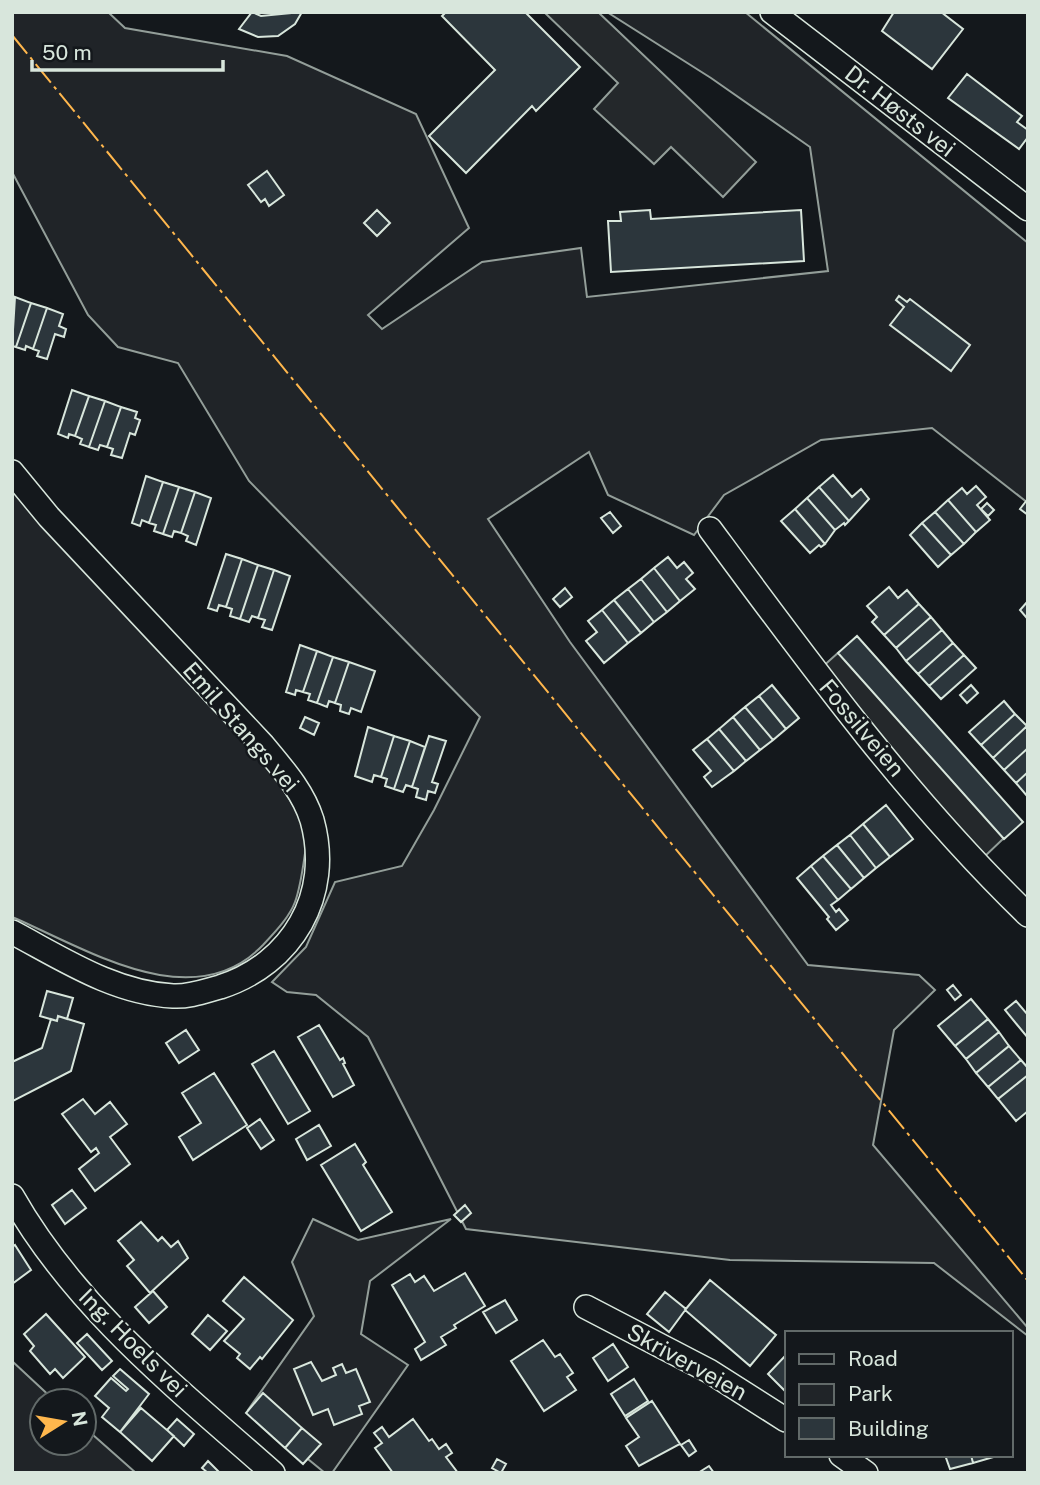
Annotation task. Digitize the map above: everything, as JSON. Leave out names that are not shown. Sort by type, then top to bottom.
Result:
[{"type":"street","name":"Dr. Høsts vei","points":[[772,12],[1028,209]]},
{"type":"street","name":"Emil Stangs vei","points":[[12,472],[49,517],[263,745],[295,784],[312,819],[317,851],[317,877],[310,904],[298,931],[278,953],[245,978],[195,994],[176,997],[140,993],[91,974],[12,932]]},
{"type":"street","name":"Fossilveien","points":[[710,529],[828,688],[984,874],[1028,915]]},
{"type":"street","name":"Ing. Hoels vei","points":[[12,1196],[55,1262],[101,1317],[157,1372],[273,1473]]},
{"type":"street","name":"Skriverveien","points":[[586,1307],[709,1371],[785,1419]]},
{"type":"street","points":[[844,1457],[866,1473]]},
{"type":"green space","points":[[12,12],[108,12],[125,28],[287,56],[416,114],[469,228],[368,315],[382,329],[482,262],[581,248],[587,297],[828,271],[810,147],[711,78],[607,12],[745,12],[1028,243],[1028,503],[932,428],[821,440],[724,495],[694,535],[608,495],[589,452],[488,519],[570,642],[808,965],[919,975],[935,990],[894,1030],[873,1145],[1028,1328],[1028,1336],[934,1263],[730,1260],[466,1229],[368,1037],[316,995],[287,992],[272,982],[306,947],[335,882],[402,866],[434,810],[480,717],[249,481],[178,363],[118,347],[88,315],[12,172]]},
{"type":"green space","points":[[12,488],[257,750],[309,829],[300,885],[292,908],[263,945],[235,966],[205,976],[173,977],[139,970],[106,959],[12,917]]},
{"type":"green space","points":[[313,1219],[358,1240],[451,1219],[370,1281],[361,1334],[408,1365],[332,1473],[325,1473],[248,1410],[314,1316],[292,1262]]},
{"type":"green space","points":[[12,1361],[40,1387],[28,1387],[28,1457],[98,1457],[98,1439],[136,1473],[12,1473]]},
{"type":"shaded area","points":[[544,12],[598,12],[756,162],[723,197],[671,147],[654,164],[594,109],[618,83]]},
{"type":"shaded area","points":[[839,652],[1004,838],[983,858],[820,669]]},
{"type":"building","points":[[252,12],[261,16],[302,12],[295,24],[278,36],[258,37],[239,29]]},
{"type":"building","points":[[446,12],[525,12],[580,67],[536,111],[532,106],[466,173],[429,136],[495,70],[442,16]]},
{"type":"building","points":[[894,12],[941,12],[963,29],[932,69],[882,31]]},
{"type":"building","points":[[967,74],[1022,116],[1017,122],[1028,130],[1028,137],[1019,149],[948,98]]},
{"type":"building","points":[[267,171],[284,195],[269,206],[265,199],[261,202],[248,185]]},
{"type":"building","points":[[377,210],[390,223],[377,236],[364,223]]},
{"type":"building","points":[[650,210],[651,219],[801,210],[804,261],[611,272],[608,221],[621,221],[620,212]]},
{"type":"building","points":[[899,296],[907,302],[910,299],[970,345],[951,371],[890,325],[904,307],[896,300]]},
{"type":"building","points":[[15,297],[31,303],[16,347],[12,346]]},
{"type":"building","points":[[31,303],[47,308],[33,349],[26,346],[25,350],[16,347]]},
{"type":"building","points":[[47,308],[63,314],[59,326],[66,329],[64,337],[55,334],[47,359],[37,356],[39,351],[33,349]]},
{"type":"building","points":[[72,390],[89,396],[75,436],[69,434],[68,438],[58,434]]},
{"type":"building","points":[[89,396],[105,401],[89,447],[80,444],[82,439],[75,436]]},
{"type":"building","points":[[105,401],[121,407],[107,447],[100,445],[98,450],[89,447]]},
{"type":"building","points":[[121,407],[137,412],[135,418],[140,420],[135,435],[130,433],[122,458],[111,455],[113,449],[107,447]]},
{"type":"building","points":[[833,475],[852,497],[861,489],[869,499],[849,521],[819,487]]},
{"type":"building","points":[[146,476],[163,482],[149,523],[142,520],[140,526],[132,523]]},
{"type":"building","points":[[163,482],[179,487],[163,534],[154,531],[156,525],[149,523]]},
{"type":"building","points":[[976,486],[986,497],[977,505],[990,520],[976,532],[948,500],[962,488],[967,494]]},
{"type":"building","points":[[179,487],[195,492],[181,533],[174,531],[172,537],[163,534]]},
{"type":"building","points":[[819,487],[849,521],[845,525],[844,523],[835,530],[807,498]]},
{"type":"building","points":[[195,492],[211,498],[196,545],[186,541],[188,536],[181,533]]},
{"type":"building","points":[[807,498],[835,530],[825,544],[795,509]]},
{"type":"building","points":[[948,500],[976,532],[964,544],[935,512]]},
{"type":"building","points":[[1028,500],[1028,515],[1020,509]]},
{"type":"building","points":[[987,503],[994,510],[988,516],[981,509]]},
{"type":"building","points":[[795,509],[825,544],[821,547],[819,545],[810,553],[781,521]]},
{"type":"building","points":[[610,512],[621,526],[613,533],[601,518]]},
{"type":"building","points":[[935,512],[964,544],[951,555],[922,523]]},
{"type":"building","points":[[922,523],[951,555],[938,567],[910,535]]},
{"type":"building","points":[[226,554],[242,559],[226,607],[219,605],[217,611],[208,608]]},
{"type":"building","points":[[668,557],[677,568],[684,562],[693,573],[686,579],[695,589],[680,601],[654,568]]},
{"type":"building","points":[[242,559],[258,565],[240,619],[230,616],[232,609],[226,607]]},
{"type":"building","points":[[258,565],[274,570],[258,618],[252,616],[249,622],[240,619]]},
{"type":"building","points":[[654,568],[680,601],[667,612],[641,579]]},
{"type":"building","points":[[274,570],[290,576],[272,630],[262,627],[265,620],[258,618]]},
{"type":"building","points":[[641,579],[667,612],[654,622],[628,589]]},
{"type":"building","points":[[889,587],[898,598],[907,590],[919,604],[884,635],[872,622],[877,617],[867,606]]},
{"type":"building","points":[[565,588],[572,597],[560,607],[553,599]]},
{"type":"building","points":[[628,589],[654,622],[641,633],[614,600]]},
{"type":"building","points":[[614,600],[641,633],[628,643],[602,610]]},
{"type":"building","points":[[1028,601],[1028,615],[1026,617],[1020,610]]},
{"type":"building","points":[[919,604],[931,617],[896,648],[884,635]]},
{"type":"building","points":[[602,610],[628,643],[604,663],[586,641],[597,632],[588,621]]},
{"type":"building","points":[[931,617],[942,630],[906,661],[896,648]]},
{"type":"building","points":[[942,630],[953,643],[918,674],[906,661]]},
{"type":"building","points":[[857,636],[1023,822],[1004,839],[838,653]]},
{"type":"building","points":[[953,643],[964,655],[929,686],[918,674]]},
{"type":"building","points":[[300,645],[317,651],[303,692],[296,690],[295,695],[286,692]]},
{"type":"building","points":[[317,651],[333,657],[317,703],[308,700],[310,694],[303,692]]},
{"type":"building","points":[[964,655],[976,668],[941,699],[929,686]]},
{"type":"building","points":[[333,657],[349,662],[335,703],[329,701],[327,707],[317,703]]},
{"type":"building","points":[[349,662],[375,671],[361,712],[351,708],[349,714],[340,711],[341,705],[335,703]]},
{"type":"building","points":[[772,685],[799,718],[786,729],[759,696]]},
{"type":"building","points":[[971,685],[978,693],[967,703],[960,695]]},
{"type":"building","points":[[759,696],[786,729],[773,740],[745,707]]},
{"type":"building","points":[[1004,701],[1015,714],[981,745],[969,732]]},
{"type":"building","points":[[745,707],[773,740],[760,750],[733,717]]},
{"type":"building","points":[[1015,714],[1027,726],[993,758],[981,745]]},
{"type":"building","points":[[305,717],[319,723],[314,735],[300,728]]},
{"type":"building","points":[[733,717],[760,750],[746,761],[719,729]]},
{"type":"building","points":[[1027,726],[1028,748],[1004,770],[993,758]]},
{"type":"building","points":[[368,727],[394,736],[381,777],[374,775],[372,782],[355,776]]},
{"type":"building","points":[[719,729],[746,761],[734,771],[707,739]]},
{"type":"building","points":[[394,736],[410,741],[394,789],[385,786],[387,779],[381,777]]},
{"type":"building","points":[[429,736],[446,741],[432,782],[438,784],[435,793],[428,791],[426,800],[416,797],[418,789],[412,787]]},
{"type":"building","points":[[707,739],[734,771],[712,787],[704,777],[711,771],[693,750]]},
{"type":"building","points":[[410,741],[425,747],[412,787],[406,785],[403,792],[394,789]]},
{"type":"building","points":[[1028,748],[1028,772],[1016,783],[1004,770]]},
{"type":"building","points":[[1028,772],[1028,796],[1027,796],[1016,783]]},
{"type":"building","points":[[886,805],[913,839],[890,857],[863,824]]},
{"type":"building","points":[[863,824],[890,857],[876,868],[850,835]]},
{"type":"building","points":[[850,835],[876,868],[864,878],[837,845]]},
{"type":"building","points":[[837,845],[864,878],[851,889],[823,856]]},
{"type":"building","points":[[823,856],[851,889],[838,900],[811,866]]},
{"type":"building","points":[[811,866],[838,900],[831,905],[836,912],[839,909],[848,920],[836,930],[827,919],[829,917],[797,878]]},
{"type":"building","points":[[953,985],[961,995],[955,1000],[947,990]]},
{"type":"building","points":[[47,991],[73,998],[67,1019],[58,1016],[57,1021],[40,1016]]},
{"type":"building","points":[[971,999],[988,1019],[955,1046],[938,1026]]},
{"type":"building","points":[[1016,1001],[1028,1015],[1028,1038],[1005,1010]]},
{"type":"building","points":[[58,1016],[84,1024],[71,1071],[13,1101],[12,1062],[42,1048],[51,1019],[57,1021]]},
{"type":"building","points":[[988,1019],[999,1032],[966,1059],[955,1046]]},
{"type":"building","points":[[319,1025],[340,1060],[343,1058],[343,1064],[354,1085],[333,1097],[298,1037]]},
{"type":"building","points":[[186,1030],[199,1050],[179,1063],[166,1043]]},
{"type":"building","points":[[999,1032],[1009,1046],[976,1073],[966,1059]]},
{"type":"building","points":[[1009,1046],[1021,1060],[988,1087],[976,1073]]},
{"type":"building","points":[[274,1051],[310,1111],[288,1124],[252,1064]]},
{"type":"building","points":[[1021,1060],[1028,1068],[1028,1075],[998,1099],[988,1087]]},
{"type":"building","points":[[214,1073],[247,1125],[193,1160],[179,1137],[201,1123],[182,1093]]},
{"type":"building","points":[[1028,1075],[1028,1111],[1016,1121],[998,1099]]},
{"type":"building","points":[[83,1099],[95,1114],[110,1102],[127,1124],[110,1137],[130,1164],[95,1191],[79,1169],[99,1153],[96,1148],[91,1152],[62,1114]]},
{"type":"building","points":[[260,1119],[274,1140],[261,1149],[247,1128]]},
{"type":"building","points":[[319,1125],[331,1146],[307,1160],[296,1139]]},
{"type":"building","points":[[355,1144],[366,1162],[363,1165],[392,1212],[361,1231],[321,1165]]},
{"type":"building","points":[[72,1190],[86,1208],[65,1224],[52,1205]]},
{"type":"building","points":[[465,1205],[471,1213],[461,1222],[454,1215]]},
{"type":"building","points":[[141,1222],[158,1241],[162,1237],[171,1247],[178,1241],[188,1258],[150,1293],[127,1266],[134,1260],[118,1241]]},
{"type":"building","points":[[15,1245],[31,1270],[12,1284],[12,1247]]},
{"type":"building","points":[[465,1273],[485,1306],[454,1325],[456,1328],[441,1337],[446,1345],[421,1360],[415,1349],[425,1342],[392,1285],[410,1274],[415,1282],[424,1276],[434,1291]]},
{"type":"building","points":[[244,1277],[293,1320],[262,1359],[260,1357],[250,1369],[237,1358],[240,1354],[224,1341],[244,1319],[223,1301]]},
{"type":"building","points":[[710,1280],[776,1335],[750,1366],[685,1310]]},
{"type":"building","points":[[153,1291],[167,1307],[149,1323],[135,1307]]},
{"type":"building","points":[[665,1292],[686,1309],[669,1332],[647,1314]]},
{"type":"building","points":[[505,1300],[517,1320],[496,1333],[483,1312]]},
{"type":"building","points":[[46,1314],[85,1357],[63,1378],[55,1369],[50,1374],[30,1351],[34,1346],[24,1334]]},
{"type":"building","points":[[208,1315],[227,1331],[210,1350],[192,1334]]},
{"type":"building","points":[[87,1334],[112,1361],[102,1370],[77,1343]]},
{"type":"building","points":[[543,1340],[555,1357],[560,1354],[573,1373],[567,1377],[576,1390],[544,1411],[511,1361]]},
{"type":"building","points":[[613,1344],[628,1367],[608,1381],[593,1358]]},
{"type":"building","points":[[785,1356],[785,1391],[768,1374]]},
{"type":"building","points":[[311,1362],[322,1381],[336,1375],[333,1368],[342,1364],[346,1373],[356,1369],[370,1402],[359,1406],[362,1414],[334,1425],[328,1409],[313,1415],[294,1369]]},
{"type":"building","points":[[120,1369],[149,1394],[120,1432],[102,1417],[109,1408],[98,1399],[98,1393],[111,1378],[126,1391],[128,1389],[113,1376]]},
{"type":"building","points":[[634,1379],[648,1401],[625,1416],[611,1394]]},
{"type":"building","points":[[263,1393],[302,1428],[285,1448],[246,1413]]},
{"type":"building","points":[[652,1401],[680,1444],[639,1466],[626,1446],[639,1437],[626,1418]]},
{"type":"building","points":[[141,1408],[174,1436],[152,1461],[120,1432]]},
{"type":"building","points":[[177,1419],[194,1434],[184,1446],[167,1430]]},
{"type":"building","points":[[413,1419],[429,1441],[432,1439],[439,1449],[446,1444],[452,1453],[446,1457],[458,1473],[393,1473],[375,1448],[382,1443],[374,1433],[382,1427],[389,1437]]},
{"type":"building","points":[[302,1428],[321,1444],[303,1464],[285,1448]]},
{"type":"building","points":[[689,1440],[696,1451],[689,1456],[681,1445]]},
{"type":"building","points":[[946,1457],[972,1457],[973,1463],[950,1469]]},
{"type":"building","points":[[972,1457],[994,1457],[973,1463]]},
{"type":"building","points":[[497,1459],[506,1464],[501,1473],[492,1468]]},
{"type":"building","points":[[208,1461],[220,1473],[208,1473],[202,1468]]},
{"type":"building","points":[[709,1466],[714,1473],[698,1473]]},
{"type":"power","points":[[12,35],[1028,1281]]}]
